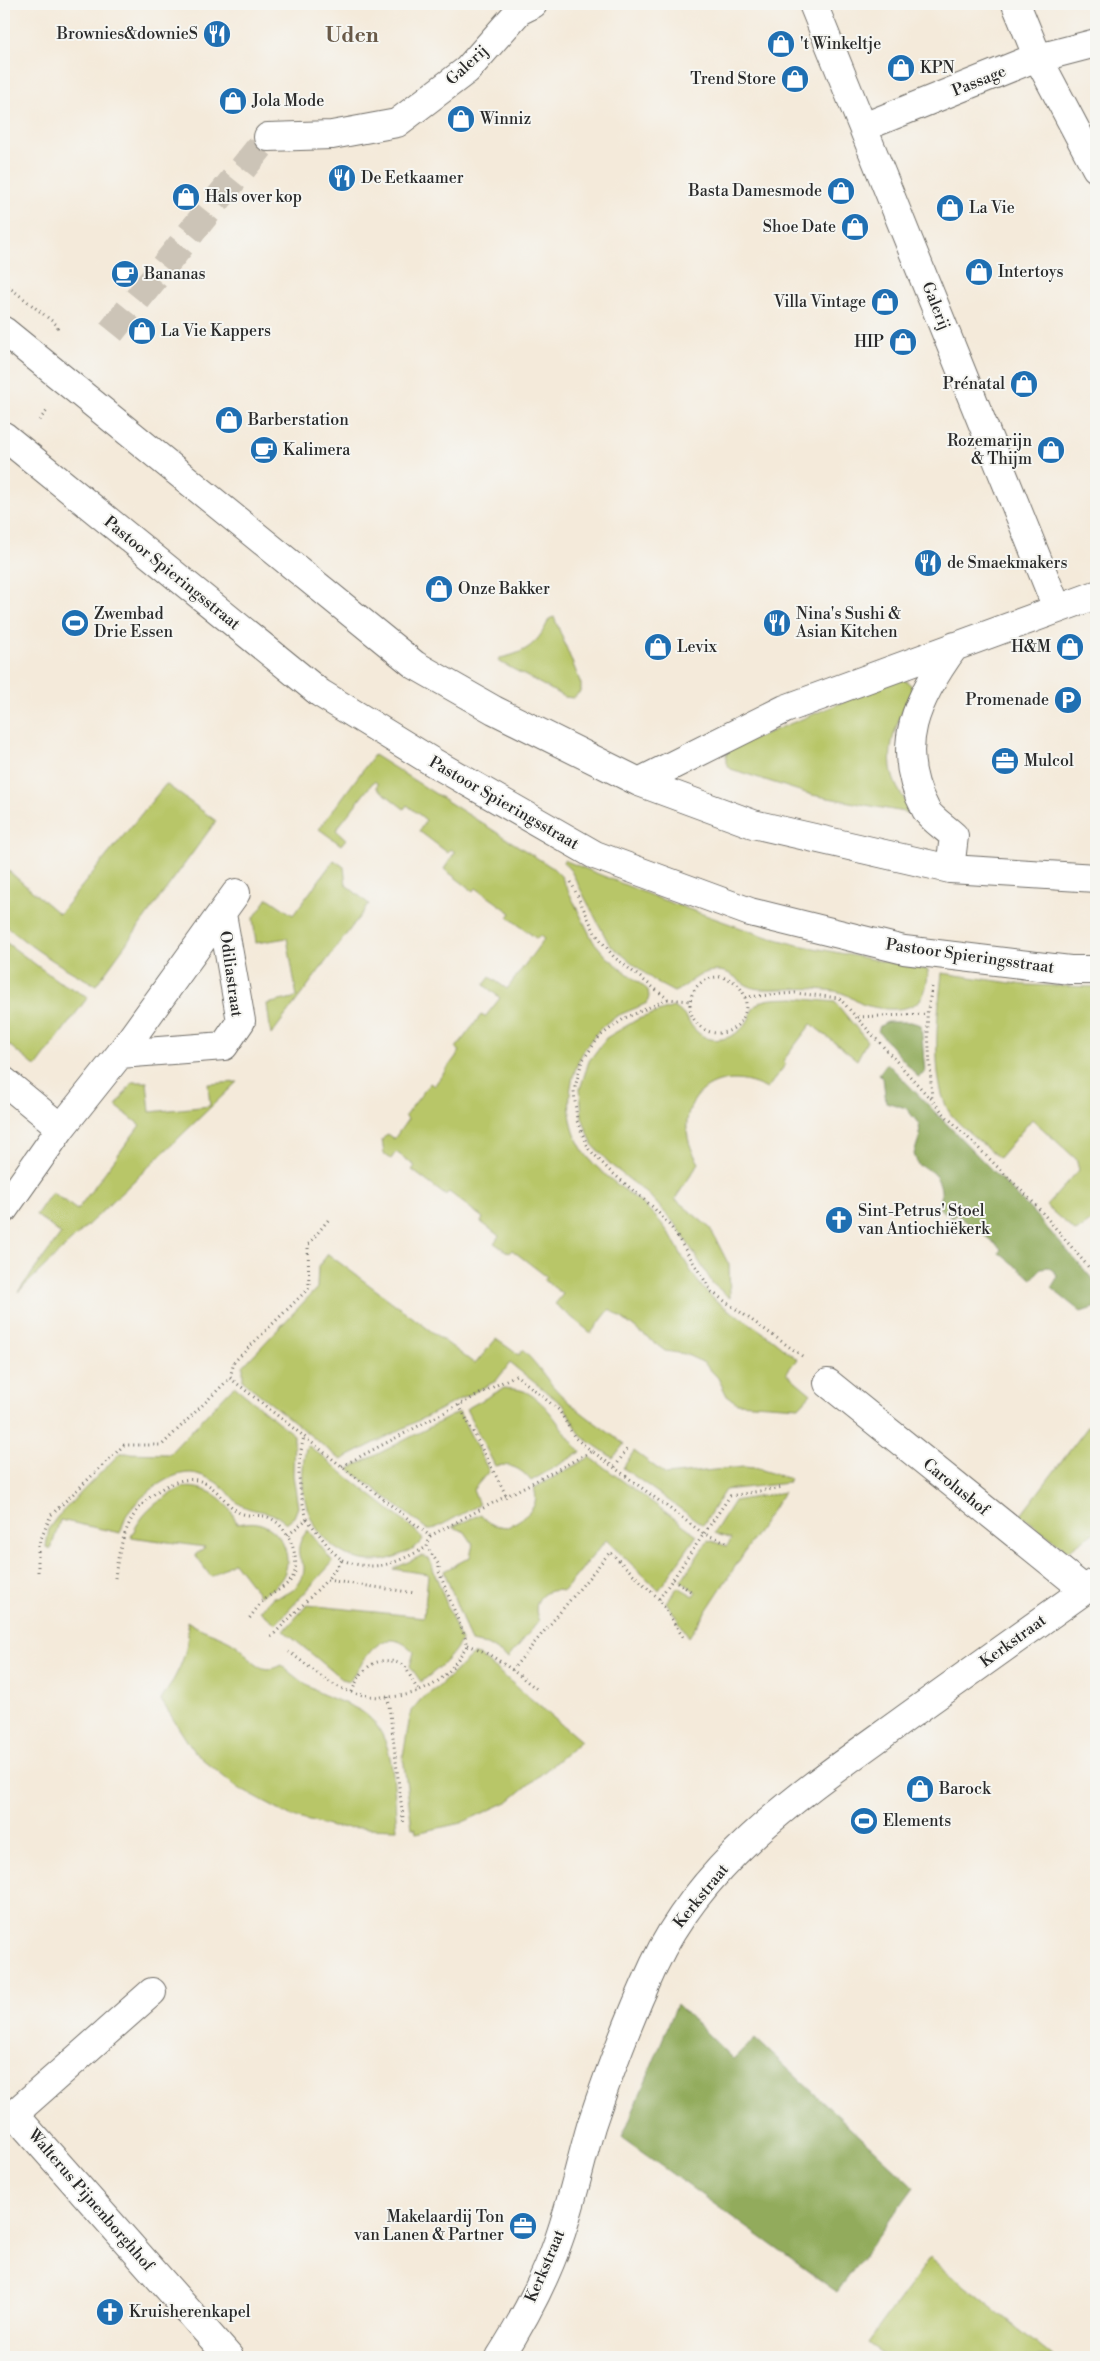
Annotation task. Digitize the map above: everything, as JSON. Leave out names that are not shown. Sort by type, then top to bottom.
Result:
[{"type":"street","name":"Galerij","points":[[268,137],[332,135],[397,123],[467,70],[519,11],[533,4]]},
{"type":"street","name":"Galerij","points":[[813,4],[1057,608]]},
{"type":"street","points":[[1016,4],[1038,58],[1096,168]]},
{"type":"street","name":"Passage","points":[[864,127],[1038,58],[1096,43]]},
{"type":"street","points":[[4,331],[415,665],[494,710],[640,782],[753,824],[950,869],[1096,878]]},
{"type":"street","name":"Pastoor Spieringsstraat","points":[[4,436],[320,693],[431,761],[595,855],[750,912],[904,950],[1070,970],[1096,970]]},
{"type":"street","points":[[640,782],[785,709],[1096,595]]},
{"type":"street","points":[[950,869],[954,836],[926,811],[908,760],[913,724],[931,679],[955,646]]},
{"type":"street","name":"Odiliastraat","points":[[4,1209],[61,1128],[120,1054],[229,904],[241,1021],[224,1046],[120,1054]]},
{"type":"street","points":[[4,1081],[61,1128]]},
{"type":"street","name":"Carolushof","points":[[828,1383],[1091,1586]]},
{"type":"street","name":"Kerkstraat","points":[[500,2357],[548,2268],[560,2237],[592,2125],[621,2043],[655,1964],[677,1923],[703,1888],[754,1835],[800,1794],[1091,1586]]},
{"type":"street","name":"Walterus Pijnenborghhof","points":[[152,1992],[14,2114],[229,2357]]},
{"type":"path","points":[[37,423],[54,402]]},
{"type":"path","points":[[557,834],[558,866],[572,884],[595,933],[614,957],[668,999]]},
{"type":"path","points":[[932,1101],[927,1014],[939,954]]},
{"type":"path","points":[[716,976],[729,978],[740,986],[746,997],[747,1010],[742,1022],[732,1030],[720,1034],[708,1032],[697,1024],[690,1013],[690,1000],[695,988],[704,980],[716,976]]},
{"type":"path","points":[[746,997],[795,993],[839,998],[932,1101],[1035,1204],[1096,1276]]},
{"type":"path","points":[[690,1000],[668,999],[625,1018],[600,1036],[582,1060],[574,1091],[577,1121],[589,1149],[610,1171],[653,1207],[671,1227],[712,1292],[802,1354],[828,1383]]},
{"type":"path","points":[[858,1017],[927,1014]]},
{"type":"path","points":[[38,1572],[38,1546],[51,1516],[124,1445],[162,1445],[230,1378],[234,1362],[309,1288],[308,1245],[330,1219]]},
{"type":"path","points":[[342,1466],[516,1375],[559,1410],[575,1438],[704,1534],[727,1542]]},
{"type":"path","points":[[230,1378],[430,1536]]},
{"type":"path","points":[[459,1405],[506,1495]]},
{"type":"path","points":[[304,1437],[297,1465],[298,1486],[307,1519],[332,1551],[342,1560],[360,1566],[386,1566],[427,1547]]},
{"type":"path","points":[[614,1467],[627,1449]]},
{"type":"path","points":[[538,1690],[480,1649],[468,1645],[439,1572],[439,1565],[427,1547],[430,1536],[506,1495],[533,1484],[592,1450]]},
{"type":"path","points":[[115,1578],[116,1564],[132,1519],[159,1492],[178,1481],[191,1479],[202,1482],[217,1490],[239,1513],[266,1516],[288,1535],[296,1561],[294,1574],[286,1586],[262,1602],[248,1620]]},
{"type":"path","points":[[659,1599],[730,1496],[784,1488]]},
{"type":"path","points":[[288,1535],[307,1519]]},
{"type":"path","points":[[512,1670],[610,1552],[659,1599],[683,1637]]},
{"type":"path","points":[[271,1637],[327,1580],[342,1560]]},
{"type":"path","points":[[673,1579],[693,1593]]},
{"type":"path","points":[[327,1580],[415,1593]]},
{"type":"path","points":[[289,1652],[341,1689],[388,1697],[418,1691],[444,1676],[468,1645]]},
{"type":"path","points":[[352,1692],[363,1671],[373,1662],[385,1660],[405,1666],[418,1691]]},
{"type":"path","points":[[388,1697],[404,1826]]},
{"type":"green space","points":[[554,617],[581,684],[581,691],[573,698],[565,697],[498,661],[500,658],[517,653],[530,646],[541,635],[549,619]]},
{"type":"green space","points":[[897,680],[905,680],[911,685],[912,693],[901,714],[893,738],[890,761],[896,785],[906,802],[909,813],[812,795],[731,769],[726,763],[726,755],[731,748]]},
{"type":"green space","points":[[374,755],[553,868],[561,876],[593,941],[607,957],[648,990],[649,997],[647,1003],[612,1019],[598,1031],[586,1047],[577,1064],[570,1102],[571,1121],[577,1139],[595,1165],[647,1208],[662,1224],[690,1270],[709,1295],[766,1334],[797,1359],[786,1373],[811,1394],[799,1407],[737,1403],[727,1396],[718,1378],[704,1363],[685,1354],[665,1351],[610,1309],[591,1333],[555,1304],[563,1294],[544,1280],[547,1277],[512,1250],[509,1253],[494,1243],[499,1236],[481,1222],[483,1218],[449,1192],[445,1195],[412,1170],[415,1166],[396,1152],[391,1159],[384,1154],[382,1140],[387,1134],[394,1139],[408,1119],[405,1116],[430,1083],[434,1086],[460,1051],[456,1048],[481,1015],[485,1017],[500,998],[484,985],[490,977],[507,989],[544,939],[540,936],[537,939],[508,917],[511,913],[476,888],[473,891],[444,869],[455,852],[451,849],[448,853],[419,831],[426,820],[407,805],[404,809],[376,787],[378,784],[374,781],[336,830],[346,839],[341,845],[319,829]]},
{"type":"green space","points":[[166,784],[216,821],[96,985],[48,958],[4,924],[4,867],[59,914]]},
{"type":"green space","points":[[334,860],[344,867],[346,885],[369,904],[271,1035],[267,1004],[297,997],[287,938],[256,943],[253,919],[268,898],[293,915]]},
{"type":"green space","points":[[564,860],[655,897],[761,935],[798,945],[928,970],[924,993],[920,1000],[913,1005],[906,1008],[887,1009],[862,1004],[839,992],[751,987],[730,974],[720,971],[703,974],[674,992],[657,983],[609,944],[571,871],[563,862]]},
{"type":"green space","points":[[4,941],[58,981],[88,997],[36,1067],[4,1041]]},
{"type":"green space","points":[[942,973],[1025,985],[1096,987],[1096,1218],[1076,1232],[1046,1206],[1079,1170],[1076,1159],[1032,1119],[999,1158],[964,1128],[948,1110],[942,1096],[937,1062],[937,1024]]},
{"type":"green space","points":[[794,998],[835,1002],[867,1041],[857,1060],[811,1024],[783,1061],[786,1064],[767,1089],[746,1081],[727,1080],[711,1085],[698,1095],[690,1108],[687,1125],[690,1143],[699,1163],[675,1199],[710,1228],[729,1265],[730,1298],[713,1284],[677,1226],[649,1195],[611,1165],[592,1144],[582,1117],[580,1089],[589,1061],[606,1038],[638,1019],[673,1007],[701,1035],[712,1039],[724,1039],[744,1027],[754,1007],[759,1002]]},
{"type":"green space","points":[[887,1022],[911,1022],[921,1025],[925,1073],[918,1077],[878,1031],[880,1026]]},
{"type":"green space","points":[[887,1063],[1030,1209],[1096,1283],[1096,1307],[1081,1312],[1051,1288],[1057,1278],[1056,1273],[1048,1267],[1041,1268],[1032,1279],[999,1253],[1001,1249],[998,1246],[956,1214],[953,1218],[939,1208],[941,1187],[939,1181],[931,1172],[918,1165],[914,1154],[920,1135],[919,1124],[906,1108],[886,1102],[883,1078],[879,1074]]},
{"type":"green space","points":[[132,1082],[147,1082],[150,1112],[210,1106],[208,1084],[237,1082],[18,1292],[61,1234],[36,1215],[52,1192],[77,1210],[140,1125],[116,1106]]},
{"type":"green space","points":[[328,1254],[475,1364],[496,1339],[519,1355],[522,1350],[567,1401],[624,1444],[613,1458],[581,1436],[564,1406],[510,1363],[496,1381],[341,1460],[243,1381],[243,1366],[317,1288],[318,1267]]},
{"type":"green space","points":[[234,1386],[294,1435],[293,1475],[298,1507],[294,1517],[286,1523],[269,1513],[253,1510],[241,1505],[221,1486],[207,1478],[191,1473],[181,1474],[161,1483],[142,1497],[127,1514],[120,1533],[60,1520],[51,1549],[46,1547],[49,1528],[58,1516],[120,1453],[169,1454]]},
{"type":"green space","points":[[504,1388],[517,1389],[533,1396],[548,1411],[581,1452],[531,1481],[524,1473],[511,1466],[495,1466],[466,1409]]},
{"type":"green space","points":[[459,1412],[489,1471],[473,1490],[479,1505],[432,1530],[428,1530],[349,1469]]},
{"type":"green space","points":[[1096,1416],[1096,1531],[1068,1551],[1021,1515]]},
{"type":"green space","points":[[309,1446],[416,1531],[423,1539],[421,1542],[414,1548],[395,1557],[369,1561],[357,1559],[334,1547],[317,1528],[307,1508],[303,1482],[303,1465],[306,1448]]},
{"type":"green space","points":[[634,1451],[666,1475],[743,1467],[755,1468],[790,1479],[788,1483],[725,1490],[703,1525],[623,1468]]},
{"type":"green space","points":[[590,1457],[697,1535],[659,1590],[606,1540],[564,1591],[550,1591],[540,1597],[536,1608],[539,1621],[508,1658],[487,1645],[471,1642],[444,1571],[470,1557],[473,1544],[465,1532],[452,1527],[481,1514],[489,1523],[508,1527],[530,1512],[535,1502],[534,1488]]},
{"type":"green space","points":[[184,1487],[202,1489],[217,1496],[229,1508],[237,1524],[258,1523],[276,1533],[285,1548],[287,1566],[284,1574],[275,1586],[260,1596],[234,1562],[211,1577],[195,1555],[205,1547],[131,1537],[140,1520],[152,1507]]},
{"type":"green space","points":[[784,1492],[689,1637],[666,1602],[678,1587],[694,1596],[696,1592],[681,1581],[708,1540],[727,1546],[731,1539],[714,1533],[734,1501]]},
{"type":"green space","points":[[308,1530],[333,1562],[276,1624],[260,1611],[273,1597],[285,1595],[299,1584],[304,1572],[304,1566],[300,1559],[299,1547],[301,1540]]},
{"type":"green space","points":[[421,1556],[429,1558],[461,1641],[448,1659],[421,1682],[410,1666],[414,1652],[403,1643],[393,1640],[384,1641],[376,1646],[362,1662],[350,1681],[342,1679],[284,1631],[307,1605],[424,1617],[428,1574],[393,1569]]},
{"type":"green space","points":[[187,1621],[230,1641],[240,1648],[252,1661],[263,1668],[270,1669],[281,1665],[311,1688],[361,1711],[373,1721],[382,1734],[388,1748],[394,1781],[397,1829],[332,1827],[290,1816],[236,1787],[194,1752],[161,1700],[182,1663],[187,1643]]},
{"type":"green space","points":[[474,1654],[479,1655],[581,1741],[509,1801],[461,1823],[416,1833],[415,1828],[412,1828],[403,1756],[411,1711],[422,1698],[437,1688]]},
{"type":"green space","points":[[677,2004],[733,2059],[755,2038],[914,2187],[837,2292],[622,2138]]},
{"type":"green space","points":[[930,2258],[1053,2357],[886,2357],[868,2342]]},
{"type":"tunnel","points":[[111,332],[268,137]]},
{"type":"place","name":"Brownies&downieS","points":[[217,34]]},
{"type":"place","name":"'t Winkeltje","points":[[781,44]]},
{"type":"place","name":"KPN","points":[[901,68]]},
{"type":"place","name":"Trend Store","points":[[795,79]]},
{"type":"place","name":"Jola Mode","points":[[233,101]]},
{"type":"place","name":"Winniz","points":[[461,119]]},
{"type":"place","name":"De Eetkaamer","points":[[342,178]]},
{"type":"place","name":"Basta Damesmode","points":[[841,191]]},
{"type":"place","name":"Hals over kop","points":[[186,197]]},
{"type":"place","name":"La Vie","points":[[950,208]]},
{"type":"place","name":"Shoe Date","points":[[855,227]]},
{"type":"place","name":"Intertoys","points":[[979,272]]},
{"type":"place","name":"Bananas","points":[[125,274]]},
{"type":"place","name":"Villa Vintage","points":[[885,302]]},
{"type":"place","name":"La Vie Kappers","points":[[142,331]]},
{"type":"place","name":"HIP","points":[[903,342]]},
{"type":"place","name":"Prénatal","points":[[1024,384]]},
{"type":"place","name":"Barberstation","points":[[229,420]]},
{"type":"place","name":"Kalimera","points":[[264,450]]},
{"type":"place","name":"Rozemarijn & Thijm","points":[[1051,450]]},
{"type":"place","name":"de Smaekmakers","points":[[928,563]]},
{"type":"place","name":"Onze Bakker","points":[[439,589]]},
{"type":"place","name":"Zwembad Drie Essen","points":[[75,623]]},
{"type":"place","name":"Nina's Sushi & Asian Kitchen","points":[[777,623]]},
{"type":"place","name":"Levix","points":[[658,647]]},
{"type":"place","name":"H&M","points":[[1070,647]]},
{"type":"place","name":"Promenade","points":[[1068,700]]},
{"type":"place","name":"Mulcol","points":[[1005,761]]},
{"type":"place","name":"Sint-Petrus' Stoel van Antiochiëkerk","points":[[839,1220]]},
{"type":"place","name":"Barock","points":[[920,1789]]},
{"type":"place","name":"Elements","points":[[864,1821]]},
{"type":"place","name":"Makelaardij Ton van Lanen & Partner","points":[[523,2226]]},
{"type":"place","name":"Kruisherenkapel","points":[[110,2312]]},
{"type":"district","name":"Uden","points":[[352,36]]}]
